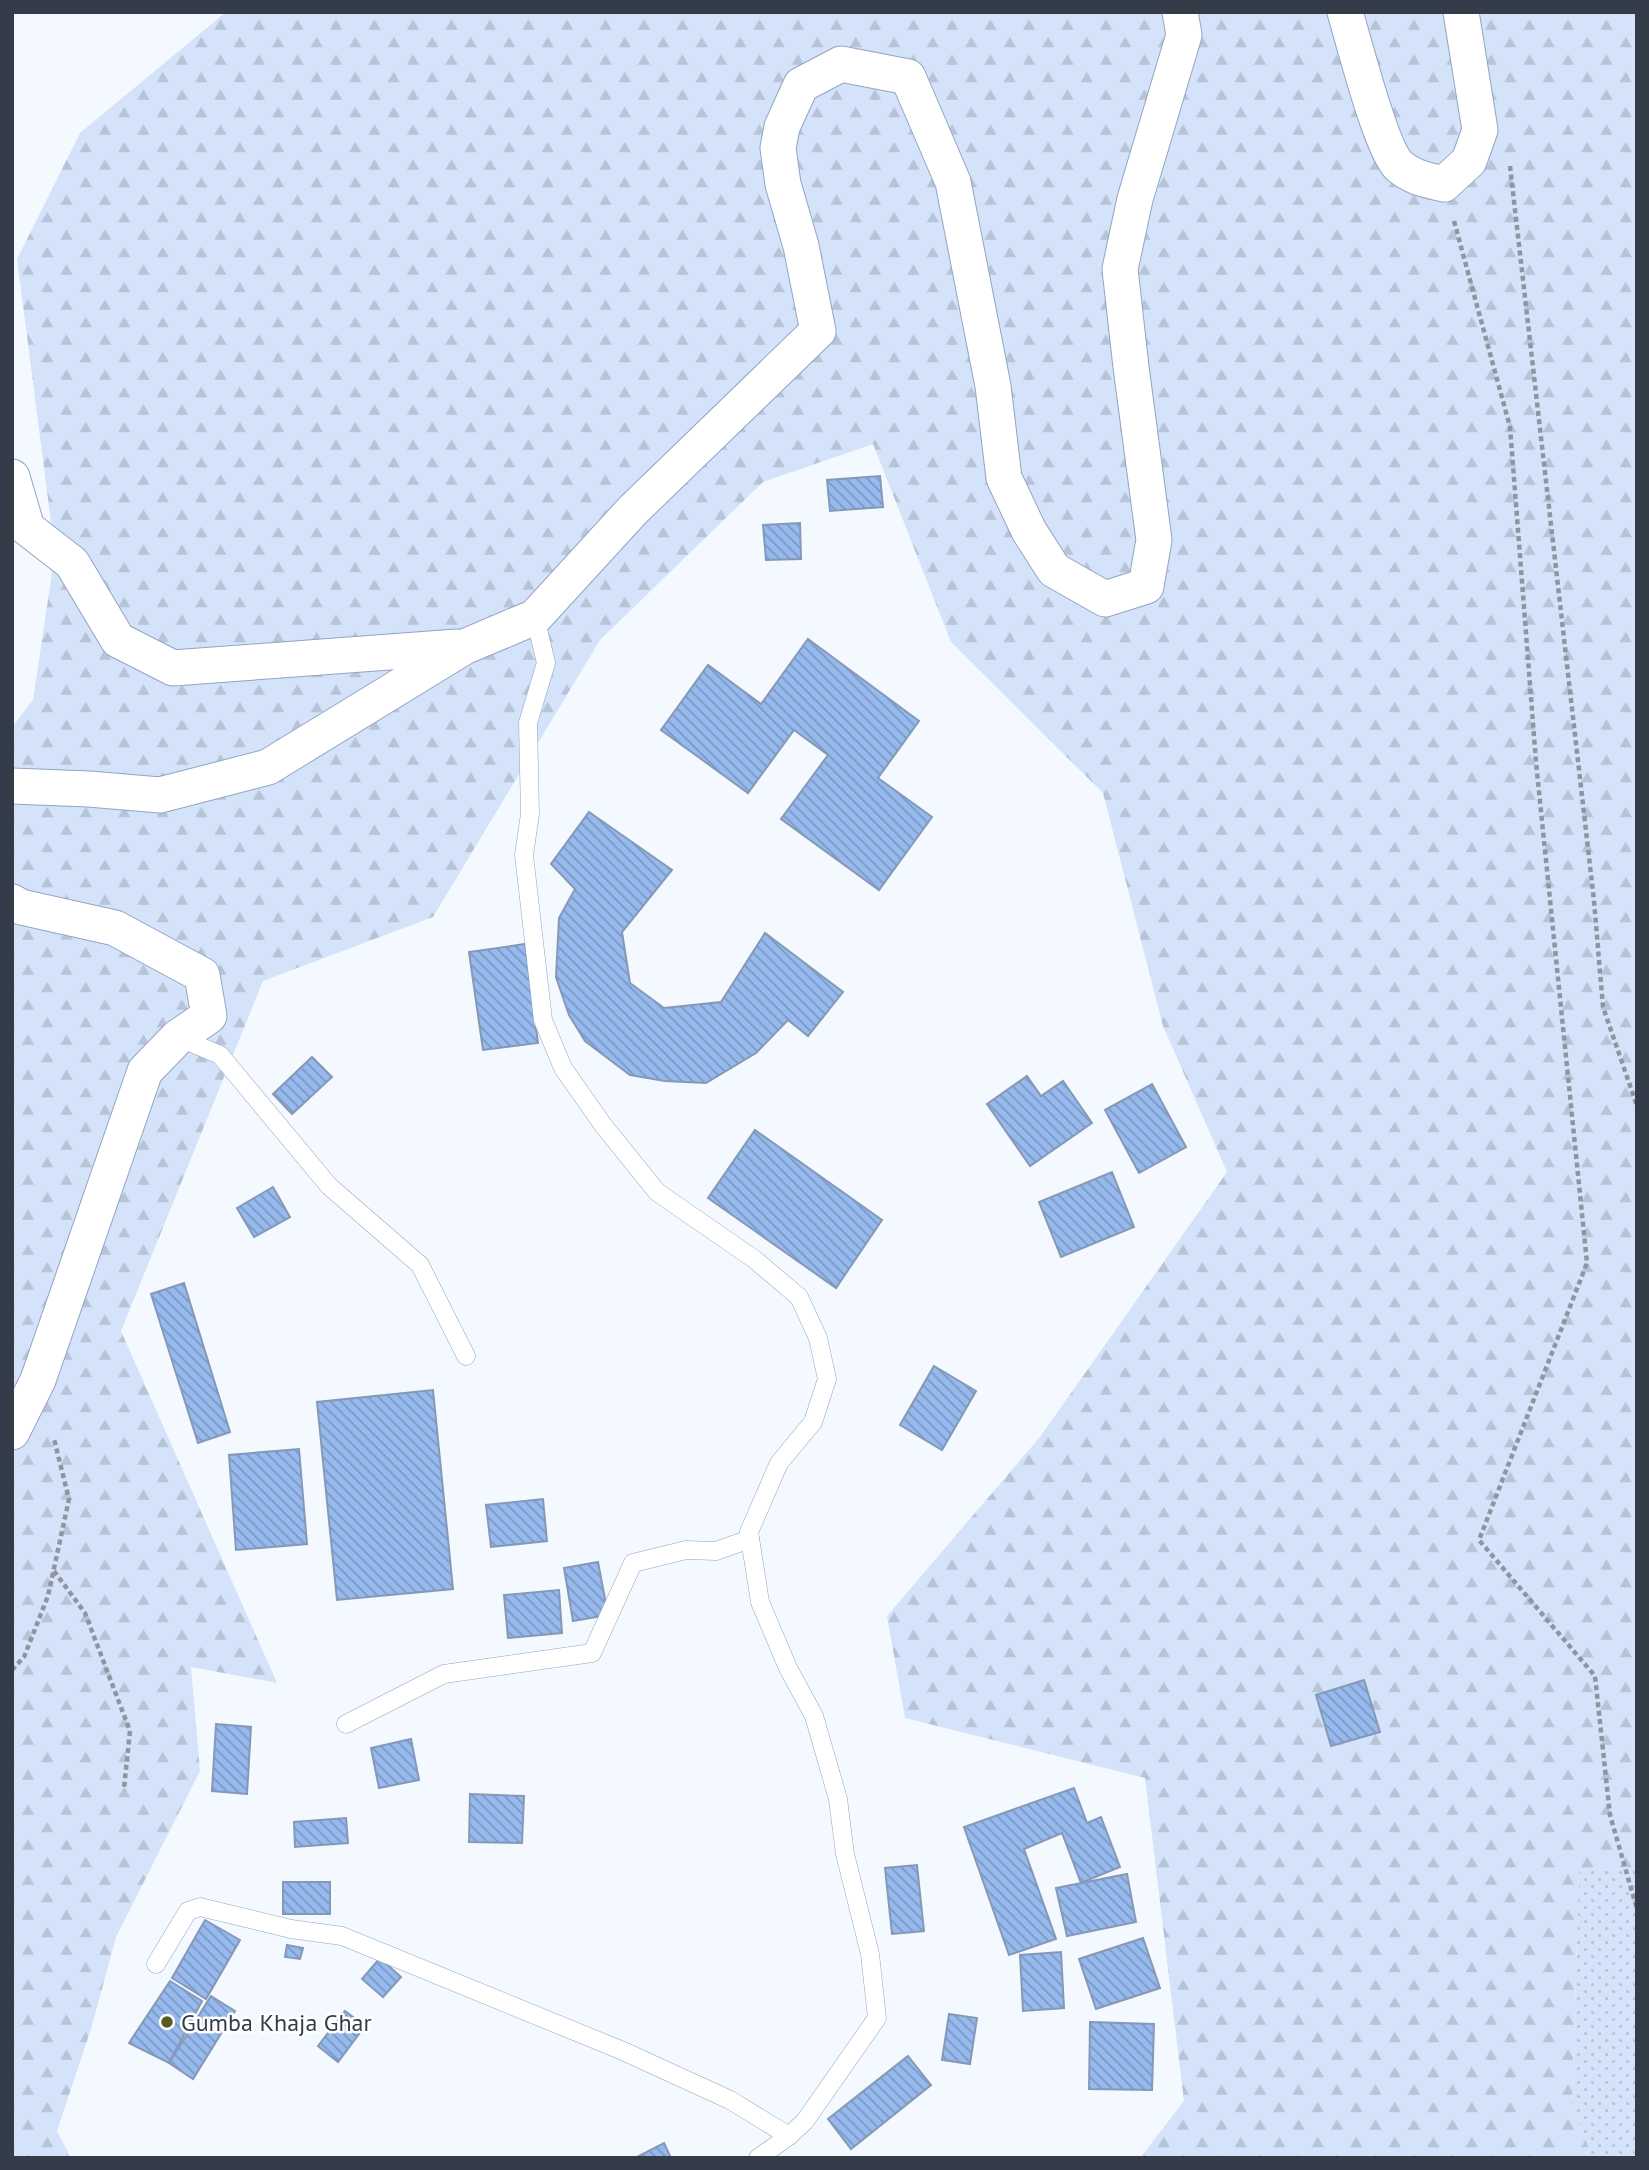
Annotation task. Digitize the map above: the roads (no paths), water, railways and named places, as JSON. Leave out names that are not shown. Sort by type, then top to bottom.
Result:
[{"type":"street","points":[[12,786],[160,795],[268,767],[464,647],[535,617],[633,510],[818,331],[801,246],[783,184],[778,148],[782,127],[800,85],[841,64],[908,77],[953,182],[993,386],[1004,478],[1029,530],[1055,570],[1105,599],[1146,586],[1154,540],[1120,270],[1135,199],[1184,35],[1180,12]]},
{"type":"street","points":[[1345,12],[1382,133],[1396,163],[1414,177],[1444,184],[1469,161],[1480,130],[1461,12]]},
{"type":"street","points":[[12,477],[27,528],[72,563],[118,639],[173,668],[464,647]]},
{"type":"street","points":[[12,902],[21,907],[116,928],[202,975],[209,1016],[178,1037],[145,1070],[38,1380],[12,1432]]},
{"type":"lane","points":[[535,617],[545,663],[528,723],[530,814],[524,855],[543,1020],[563,1068],[603,1125],[657,1192],[754,1259],[799,1297],[818,1338],[827,1379],[813,1422],[779,1463],[749,1532],[760,1602],[788,1668],[814,1716],[838,1799],[845,1854],[870,1954],[877,2018],[805,2121],[758,2158]]},
{"type":"lane","points":[[178,1037],[220,1055],[329,1186],[420,1265],[466,1356]]},
{"type":"lane","points":[[346,1724],[444,1674],[592,1653],[633,1563],[685,1550],[716,1551],[750,1539]]},
{"type":"lane","points":[[156,1964],[188,1911],[200,1907],[291,1930],[342,1936],[623,2051],[730,2100],[789,2136]]},
{"type":"place","name":"Gumba Khaja Ghar","points":[[167,2022]]}]
